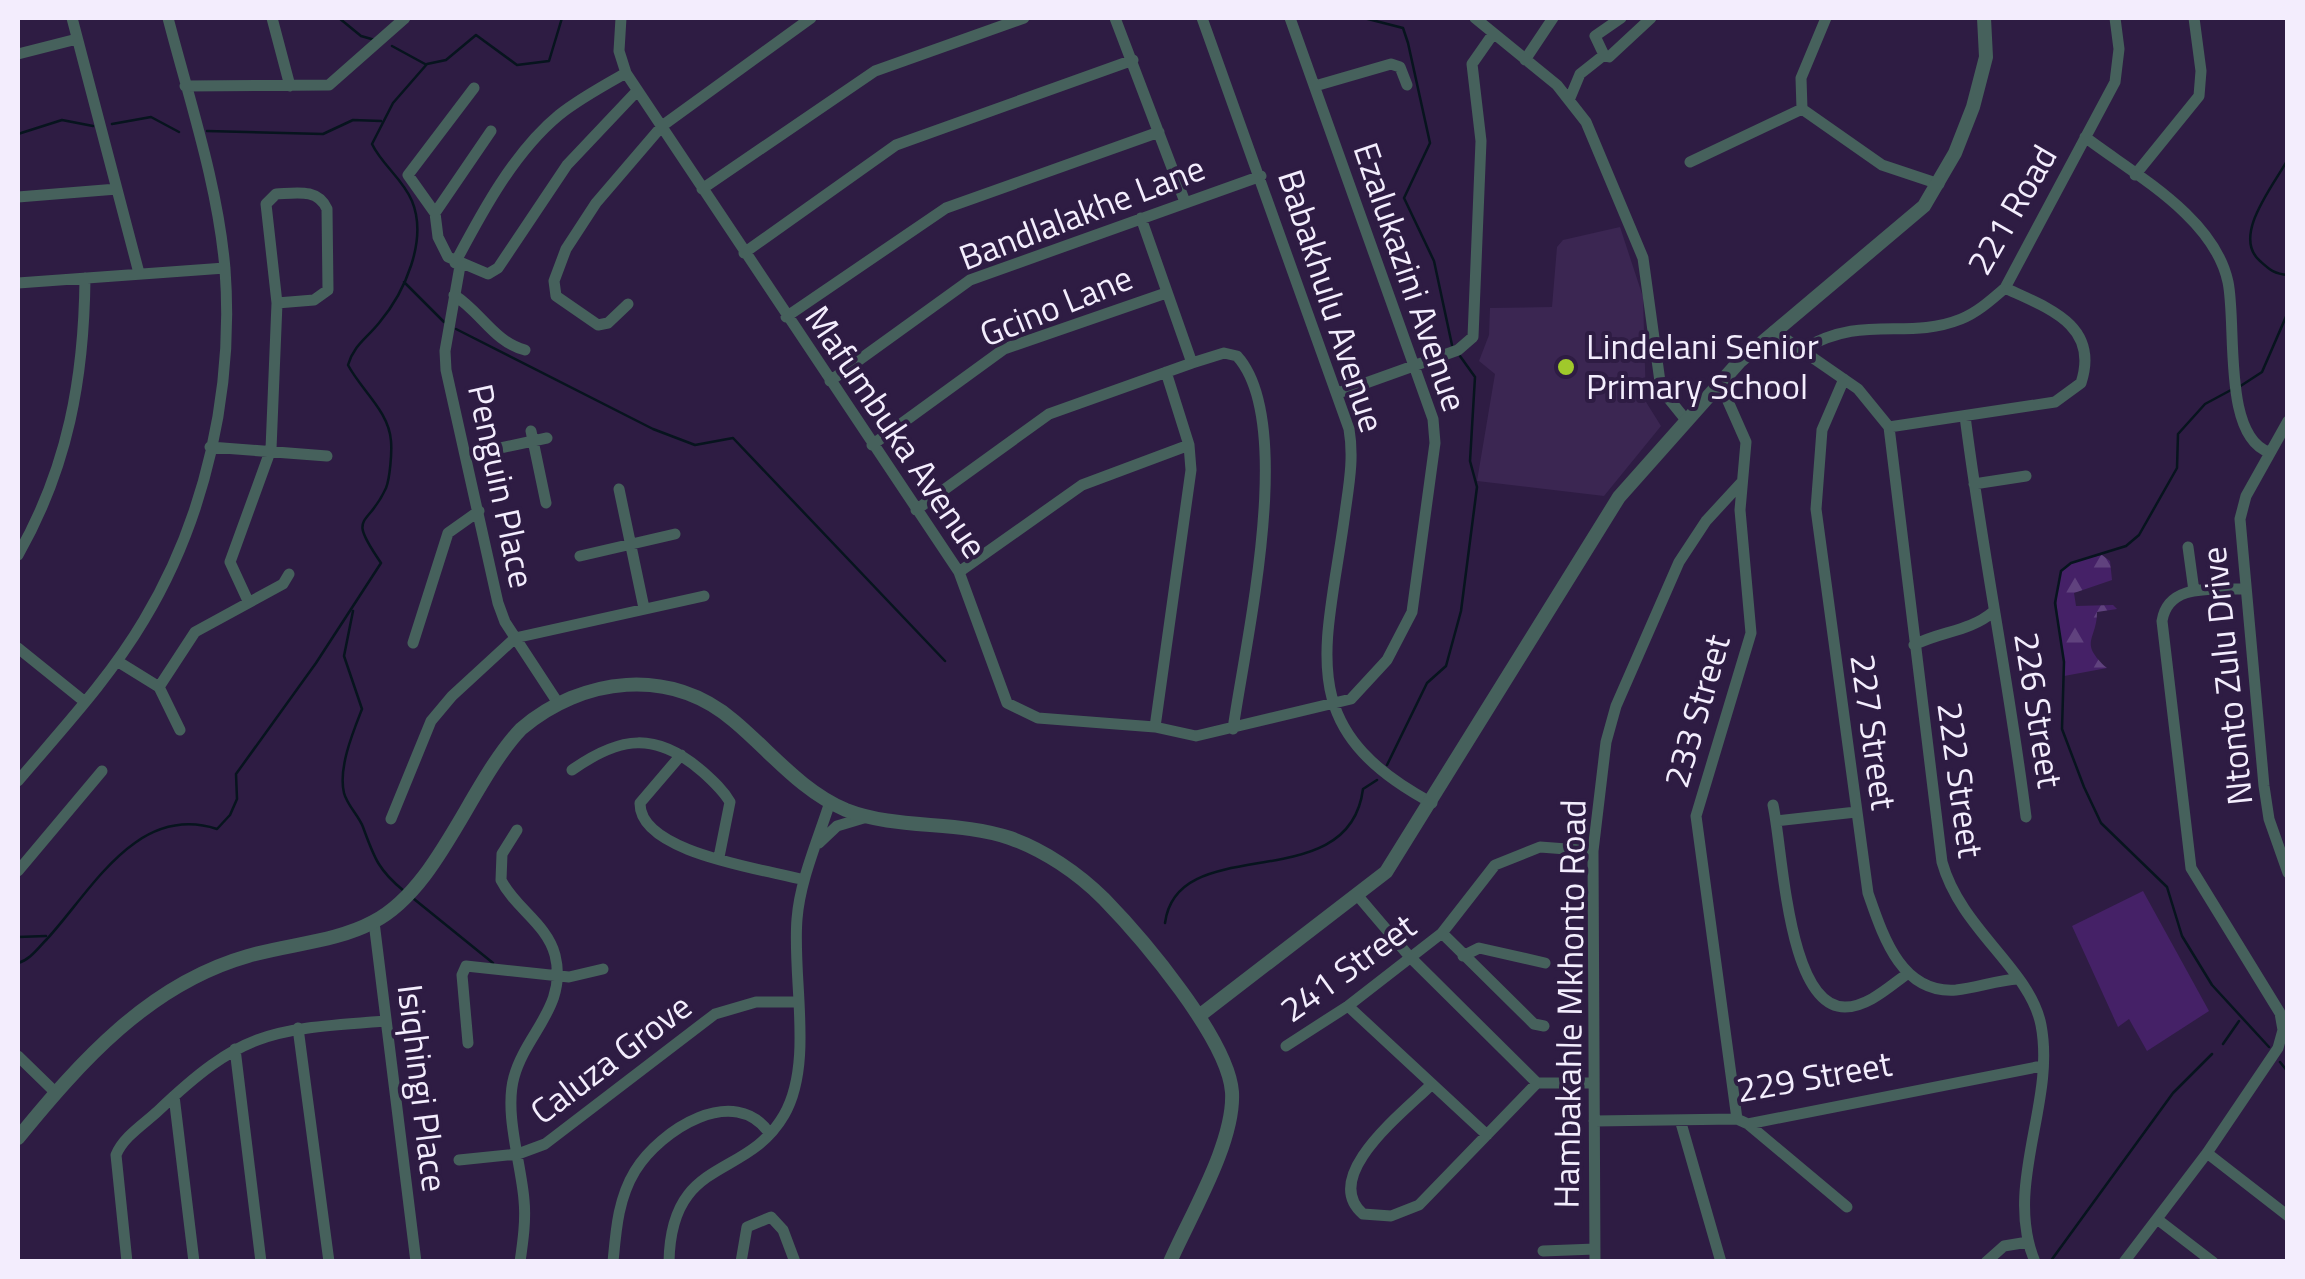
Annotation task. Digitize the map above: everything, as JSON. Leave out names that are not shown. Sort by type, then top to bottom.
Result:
[{"type":"street","points":[[72,18],[139,273]]},
{"type":"street","points":[[18,781],[117,661],[176,558],[200,494],[210,447],[224,374],[225,268],[168,18]]},
{"type":"street","points":[[272,18],[290,86]]},
{"type":"street","points":[[185,86],[318,86],[339,80],[405,18]]},
{"type":"street","name":"Mafumbuka Avenue","points":[[621,18],[619,52],[626,73],[959,572],[1000,691],[1015,710],[1038,718],[1155,728],[1196,736],[1331,700]]},
{"type":"street","points":[[628,304],[608,323],[598,324],[560,301],[554,281],[566,249],[586,217],[662,126],[810,18]]},
{"type":"street","points":[[702,189],[875,70],[1024,18]]},
{"type":"street","points":[[1114,18],[1184,202]]},
{"type":"street","name":"Babakhulu Avenue","points":[[1202,18],[1338,393],[1352,460],[1327,650],[1331,700],[1358,753],[1391,781],[1432,802]]},
{"type":"street","name":"Ezalukazini Avenue","points":[[1290,18],[1436,430],[1416,594],[1396,646],[1374,678],[1351,699],[1331,700]]},
{"type":"street","points":[[1475,18],[1570,98],[1586,122],[1637,240],[1650,289],[1661,388],[1686,420]]},
{"type":"street","points":[[1525,60],[1552,18]]},
{"type":"street","points":[[1621,18],[1595,36],[1609,57],[1651,18]]},
{"type":"street","points":[[1802,109],[1802,78],[1826,18]]},
{"type":"street","points":[[1199,1016],[1358,896],[1400,854],[1591,536],[1719,382],[1774,331],[1906,225],[1939,184],[1974,107],[1986,57],[1984,18]]},
{"type":"street","name":"221 Road","points":[[1803,349],[1853,328],[1944,324],[1984,306],[2005,288],[2114,82],[2119,49],[2115,18]]},
{"type":"street","points":[[2135,174],[2198,96],[2202,71],[2194,18]]},
{"type":"street","points":[[1338,393],[1465,346],[1476,331],[1481,142],[1472,64],[1493,34]]},
{"type":"street","points":[[18,54],[77,39]]},
{"type":"street","points":[[1570,98],[1580,74],[1604,54]]},
{"type":"street","points":[[744,253],[910,138],[1133,60]]},
{"type":"street","points":[[1315,86],[1386,64],[1400,67],[1407,86]]},
{"type":"street","name":"Penguin Place","points":[[558,703],[515,638],[498,603],[445,351],[458,264],[483,212],[541,133],[569,107],[626,73]]},
{"type":"street","points":[[474,88],[410,168],[410,182],[435,213],[441,248],[458,264],[488,274],[498,268],[567,165],[606,118],[637,91]]},
{"type":"street","points":[[1690,162],[1802,109]]},
{"type":"street","points":[[1802,109],[1882,166],[1939,184]]},
{"type":"street","points":[[435,213],[491,131]]},
{"type":"street","points":[[786,316],[946,208],[1160,132]]},
{"type":"street","points":[[2086,137],[2192,221],[2216,249],[2228,286],[2236,382],[2248,437],[2257,448],[2270,452]]},
{"type":"street","name":"Bandlalakhe Lane","points":[[830,381],[970,280],[1261,176]]},
{"type":"street","points":[[18,198],[117,189]]},
{"type":"street","points":[[248,601],[230,562],[271,448],[277,304],[266,204],[276,194],[308,193],[324,201],[327,209],[328,290],[314,300],[277,304]]},
{"type":"street","points":[[1141,218],[1192,363]]},
{"type":"street","points":[[18,284],[225,268]]},
{"type":"street","points":[[18,555],[51,488],[74,412],[84,331],[85,278]]},
{"type":"street","points":[[1774,331],[1844,378],[1871,402],[1889,427],[2056,402],[2070,395],[2086,369],[2086,350],[2072,324],[2005,288]]},
{"type":"street","name":"Gcino Lane","points":[[872,445],[1004,348],[1166,293]]},
{"type":"street","points":[[454,295],[480,315],[501,340],[525,350]]},
{"type":"street","points":[[916,510],[1030,424],[1083,400],[1192,363],[1224,353],[1236,356],[1250,378],[1261,413],[1268,475],[1233,728]]},
{"type":"street","points":[[1155,728],[1191,470],[1189,446],[1166,372]]},
{"type":"street","name":"227 Street","points":[[1844,378],[1822,430],[1816,509],[1868,894],[1907,974]]},
{"type":"street","name":"233 Street","points":[[1719,382],[1746,442],[1741,484],[1751,633],[1696,816],[1742,1122]]},
{"type":"street","name":"226 Street","points":[[1966,416],[1993,612],[2004,644],[2026,817]]},
{"type":"street","name":"Ntonto Zulu Drive","points":[[2288,421],[2246,496],[2240,520],[2243,589],[2264,786],[2269,819],[2288,874]]},
{"type":"street","name":"222 Street","points":[[1889,427],[1948,884],[1974,928],[2018,979],[2035,1005],[2041,1024],[2042,1066],[2027,1174],[2028,1242],[2035,1262]]},
{"type":"street","points":[[468,455],[532,437],[547,438]]},
{"type":"street","points":[[532,437],[546,503]]},
{"type":"street","points":[[959,572],[1082,485],[1189,446]]},
{"type":"street","points":[[210,447],[271,448],[328,456]]},
{"type":"street","points":[[1974,484],[2026,476]]},
{"type":"street","name":"Hambakahle Mkhonto Road","points":[[1595,1255],[1593,852],[1606,742],[1616,706],[1679,562],[1706,521],[1741,484]]},
{"type":"street","points":[[619,488],[644,608]]},
{"type":"street","points":[[412,643],[448,533],[479,511]]},
{"type":"street","points":[[580,556],[675,534]]},
{"type":"street","points":[[2188,547],[2194,591]]},
{"type":"street","points":[[159,687],[195,632],[283,584],[288,574]]},
{"type":"street","points":[[2124,1262],[2207,1153],[2275,1053],[2284,1030],[2280,1013],[2202,891],[2187,852],[2162,621],[2169,601],[2194,591],[2243,589]]},
{"type":"street","points":[[391,819],[432,721],[452,696],[515,638],[704,596]]},
{"type":"street","name":"226 Street","points":[[1914,644],[1941,632],[1974,627],[1993,612]]},
{"type":"street","points":[[18,648],[85,702]]},
{"type":"street","points":[[117,661],[159,687],[180,730]]},
{"type":"street","points":[[18,1138],[55,1092],[133,1016],[182,984],[244,957],[374,922],[423,877],[506,744],[539,713],[606,685],[650,685],[688,694],[733,719],[799,781],[830,802],[869,816],[970,826],[1033,847],[1104,899],[1199,1016],[1228,1074],[1231,1113],[1170,1262]]},
{"type":"street","points":[[572,770],[623,743],[652,743],[680,755],[714,782],[730,802],[720,857]]},
{"type":"street","points":[[680,755],[645,795],[642,819],[666,842],[804,880]]},
{"type":"street","points":[[18,871],[102,770]]},
{"type":"street","points":[[669,1262],[670,1233],[690,1192],[711,1171],[770,1134],[785,1114],[800,1071],[797,917],[804,880],[830,802]]},
{"type":"street","points":[[1773,806],[1798,952],[1816,994],[1834,1005],[1856,1006],[1907,974],[1945,990],[2018,979]]},
{"type":"street","points":[[1776,821],[1856,812]]},
{"type":"street","points":[[816,846],[836,826],[869,816]]},
{"type":"street","points":[[517,830],[502,854],[501,880],[546,936],[554,954],[556,976],[554,1003],[514,1075],[525,1204],[520,1262]]},
{"type":"street","name":"241 Street","points":[[1286,1046],[1348,1006],[1442,933],[1495,865],[1540,847],[1593,852]]},
{"type":"street","points":[[1358,896],[1409,956],[1537,1082],[1593,1084]]},
{"type":"street","name":"Isiqhingi Place","points":[[374,922],[416,1262]]},
{"type":"street","name":"241 Street","points":[[1442,933],[1534,1024],[1544,1026]]},
{"type":"street","name":"241 Street","points":[[1463,956],[1478,948],[1545,963]]},
{"type":"street","points":[[468,1043],[462,975],[474,964],[556,976],[603,969]]},
{"type":"street","name":"Caluza Grove","points":[[459,1160],[518,1154],[555,1138],[715,1014],[756,1002],[796,1002]]},
{"type":"street","points":[[1348,1006],[1487,1135]]},
{"type":"street","points":[[127,1262],[116,1155],[174,1096],[212,1061],[270,1033],[385,1021]]},
{"type":"street","points":[[298,1028],[329,1262]]},
{"type":"street","points":[[234,1049],[261,1262]]},
{"type":"street","points":[[18,1056],[55,1092]]},
{"type":"street","name":"229 Street","points":[[1594,1121],[1742,1122],[2042,1066]]},
{"type":"street","points":[[1432,1084],[1362,1156],[1348,1183],[1356,1207],[1363,1214],[1391,1216],[1419,1206],[1537,1082]]},
{"type":"street","points":[[174,1096],[194,1262]]},
{"type":"street","points":[[613,1262],[624,1192],[651,1150],[676,1128],[730,1110],[754,1116],[770,1134]]},
{"type":"street","points":[[1742,1122],[1847,1208]]},
{"type":"street","points":[[1681,1123],[1721,1262]]},
{"type":"street","points":[[2207,1153],[2288,1216]]},
{"type":"street","points":[[742,1262],[742,1235],[764,1217],[771,1217],[783,1230],[796,1262]]},
{"type":"street","points":[[2156,1219],[2213,1262]]},
{"type":"street","points":[[1989,1258],[2013,1242],[2028,1242]]},
{"type":"street","points":[[1543,1251],[1595,1255]]},
{"type":"shaded area","name":"Lindelani Senior Primary School","points":[[1620,227],[1643,297],[1646,402],[1661,426],[1604,496],[1477,481],[1495,374],[1479,361],[1489,335],[1490,308],[1552,307],[1557,247],[1563,240]]},
{"type":"green space","points":[[2102,555],[2110,561],[2112,580],[2074,593],[2076,606],[2113,605],[2117,609],[2097,612],[2091,641],[2093,652],[2107,668],[2064,676],[2057,603],[2060,577],[2073,563]]},
{"type":"green space","points":[[2143,891],[2209,1011],[2147,1051],[2129,1019],[2118,1027],[2072,926]]},
{"type":"waterway","points":[[339,18],[361,36],[375,40]]},
{"type":"waterway","points":[[18,963],[34,953],[99,876],[140,839],[163,828],[189,824],[217,829],[230,815],[237,799],[236,774],[316,663],[381,563],[362,528],[386,488],[391,441],[380,410],[348,365],[405,281],[417,232],[408,193],[372,144],[393,103],[427,64],[446,60],[476,35],[517,65],[549,61],[562,18]]},
{"type":"waterway","points":[[1364,18],[1403,28],[1408,43],[1430,143],[1404,198],[1434,261],[1452,345]]},
{"type":"waterway","points":[[392,46],[425,64]]},
{"type":"waterway","points":[[112,124],[151,117],[179,132]]},
{"type":"waterway","points":[[18,134],[62,120],[93,126]]},
{"type":"waterway","points":[[207,131],[323,134],[353,120],[381,121]]},
{"type":"waterway","points":[[2288,159],[2258,210],[2250,238],[2252,251],[2260,261],[2272,271],[2288,275]]},
{"type":"waterway","points":[[404,282],[444,322]]},
{"type":"waterway","points":[[2239,387],[2262,372],[2288,312]]},
{"type":"waterway","points":[[456,329],[653,429],[695,445],[733,438],[945,661]]},
{"type":"waterway","points":[[1387,765],[1427,683],[1446,666],[1461,611],[1477,487],[1470,461],[1475,377],[1460,356]]},
{"type":"waterway","points":[[2231,390],[2205,404],[2178,434],[2177,468],[2139,535],[2126,546],[2071,563],[2061,571],[2055,603],[2064,662],[2062,729],[2101,823],[2167,887],[2182,936],[2212,985],[2269,1047]]},
{"type":"waterway","points":[[353,611],[344,656],[362,709],[345,762],[344,793],[378,862],[404,891]]},
{"type":"waterway","points":[[1165,923],[1176,895],[1199,878],[1328,844],[1351,823],[1363,789],[1377,780]]},
{"type":"waterway","points":[[414,899],[493,963]]},
{"type":"waterway","points":[[18,937],[46,936]]},
{"type":"waterway","points":[[2223,1044],[2239,1021]]},
{"type":"waterway","points":[[2050,1262],[2173,1093],[2212,1054]]},
{"type":"waterway","points":[[2280,1062],[2288,1072]]},
{"type":"place","name":"Lindelani Senior Primary School","points":[[1566,367]]}]
